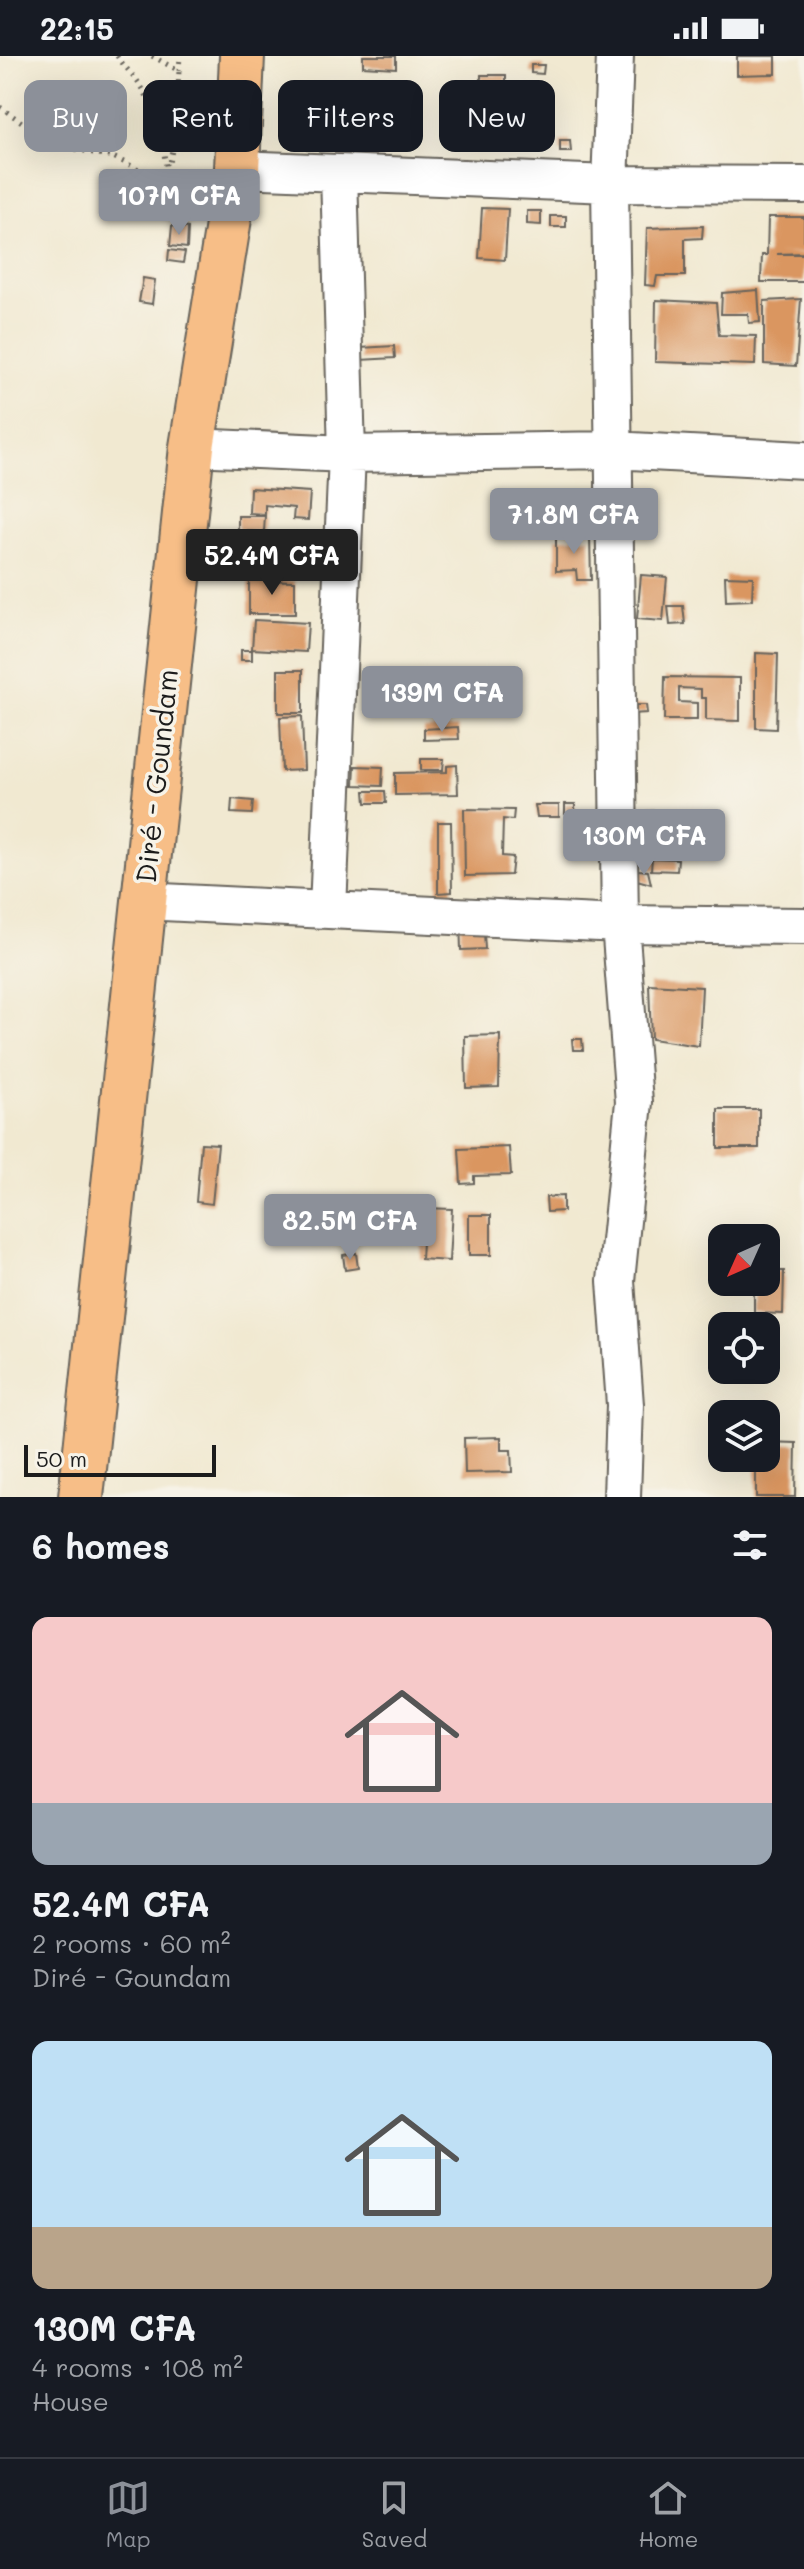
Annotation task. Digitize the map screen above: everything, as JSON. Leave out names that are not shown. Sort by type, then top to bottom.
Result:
[{"type":"main road","name":"Diré - Goundam","points":[[81,1497],[192,447],[234,187],[242,56]]},
{"type":"street","points":[[615,56],[610,184],[620,924],[634,1102],[616,1281],[625,1405],[622,1497]]},
{"type":"street","points":[[234,187],[339,173],[610,184],[804,185]]},
{"type":"street","points":[[328,910],[347,454],[339,173]]},
{"type":"street","points":[[192,447],[347,454],[612,450],[804,460]]},
{"type":"street","points":[[142,901],[620,924],[804,926]]},
{"type":"path","points":[[117,56],[143,89],[153,112],[171,195]]},
{"type":"path","points":[[152,56],[179,71]]},
{"type":"path","points":[[167,168],[175,139],[180,56]]},
{"type":"path","points":[[0,107],[55,145],[113,157],[134,167],[171,195],[234,187]]},
{"type":"building","points":[[363,56],[396,56],[396,68],[363,66]]},
{"type":"building","points":[[737,56],[776,56],[776,74],[737,75]]},
{"type":"building","points":[[531,65],[544,65],[543,74],[531,73]]},
{"type":"building","points":[[481,75],[506,75],[506,80],[481,80]]},
{"type":"building","points":[[560,141],[570,141],[571,152],[560,152]]},
{"type":"building","points":[[165,200],[174,201],[172,216],[163,214]]},
{"type":"building","points":[[482,208],[508,209],[505,260],[479,258]]},
{"type":"building","points":[[527,211],[541,211],[541,225],[527,224]]},
{"type":"building","points":[[551,216],[566,216],[566,227],[551,227]]},
{"type":"building","points":[[768,217],[804,217],[804,253],[777,254],[804,254],[804,282],[761,282],[762,255],[767,255]]},
{"type":"building","points":[[172,226],[188,228],[187,248],[170,246]]},
{"type":"building","points":[[703,226],[702,238],[685,239],[685,276],[657,276],[655,286],[645,285],[647,228]]},
{"type":"building","points":[[169,250],[185,252],[183,263],[168,261]]},
{"type":"building","points":[[143,278],[155,280],[152,304],[139,302]]},
{"type":"building","points":[[758,290],[760,322],[749,323],[748,314],[721,314],[722,293]]},
{"type":"building","points":[[801,299],[796,366],[764,364],[764,301]]},
{"type":"building","points":[[656,300],[716,303],[719,335],[756,336],[755,365],[655,362]]},
{"type":"building","points":[[394,346],[395,358],[360,360],[360,348]]},
{"type":"building","points":[[250,488],[310,492],[308,520],[293,519],[294,508],[265,505],[265,514],[249,513]]},
{"type":"building","points":[[238,516],[265,516],[264,532],[238,531]]},
{"type":"building","points":[[255,535],[299,538],[298,565],[253,561]]},
{"type":"building","points":[[590,537],[591,580],[577,580],[576,570],[556,571],[556,538]]},
{"type":"building","points":[[243,541],[252,542],[250,565],[241,564]]},
{"type":"building","points":[[641,575],[667,577],[663,621],[637,619]]},
{"type":"building","points":[[725,576],[753,577],[752,600],[726,601]]},
{"type":"building","points":[[249,580],[295,581],[295,614],[249,614]]},
{"type":"building","points":[[668,606],[683,606],[685,624],[670,625]]},
{"type":"building","points":[[254,620],[308,623],[306,652],[252,649]]},
{"type":"building","points":[[241,650],[252,650],[252,660],[241,660]]},
{"type":"building","points":[[756,653],[778,654],[776,729],[756,728]]},
{"type":"building","points":[[278,670],[303,670],[303,713],[278,713]]},
{"type":"building","points":[[665,677],[740,678],[740,721],[706,720],[706,698],[701,698],[701,689],[679,688],[679,702],[697,703],[697,720],[664,720]]},
{"type":"building","points":[[631,705],[646,705],[647,713],[631,714]]},
{"type":"building","points":[[302,716],[304,770],[282,771],[280,717]]},
{"type":"building","points":[[458,727],[459,739],[424,740],[424,729]]},
{"type":"building","points":[[421,759],[444,759],[443,770],[421,770]]},
{"type":"building","points":[[457,765],[458,794],[395,795],[395,773],[447,772],[447,766]]},
{"type":"building","points":[[355,766],[383,767],[382,786],[354,785]]},
{"type":"building","points":[[365,791],[385,791],[386,803],[366,803]]},
{"type":"building","points":[[232,799],[253,801],[252,814],[231,813]]},
{"type":"building","points":[[565,804],[575,804],[575,814],[565,814]]},
{"type":"building","points":[[535,805],[559,805],[559,817],[537,817]]},
{"type":"building","points":[[464,809],[514,810],[513,820],[503,819],[502,856],[513,857],[511,875],[465,876]]},
{"type":"building","points":[[682,810],[681,851],[644,850],[645,811]]},
{"type":"building","points":[[438,822],[451,822],[452,892],[438,893]]},
{"type":"building","points":[[652,858],[678,859],[677,871],[651,870]]},
{"type":"building","points":[[638,870],[648,871],[651,884],[637,880]]},
{"type":"building","points":[[483,919],[485,949],[461,950],[460,920]]},
{"type":"building","points":[[649,984],[702,987],[699,1046],[651,1039]]},
{"type":"building","points":[[500,1035],[499,1087],[466,1088],[465,1036]]},
{"type":"building","points":[[572,1039],[582,1039],[583,1050],[573,1050]]},
{"type":"building","points":[[718,1109],[759,1109],[759,1148],[718,1148]]},
{"type":"building","points":[[201,1143],[218,1144],[212,1204],[196,1202]]},
{"type":"building","points":[[509,1147],[511,1175],[474,1176],[474,1183],[461,1184],[459,1149]]},
{"type":"building","points":[[563,1196],[563,1211],[547,1212],[546,1197]]},
{"type":"building","points":[[424,1208],[452,1209],[449,1261],[421,1259]]},
{"type":"building","points":[[345,1209],[355,1209],[355,1221],[345,1221]]},
{"type":"building","points":[[469,1215],[491,1215],[491,1255],[469,1255]]},
{"type":"building","points":[[356,1253],[358,1268],[345,1270],[343,1255]]},
{"type":"building","points":[[780,1271],[784,1271],[783,1314],[754,1312],[754,1296],[780,1296]]},
{"type":"building","points":[[501,1437],[501,1450],[511,1450],[512,1472],[465,1473],[464,1438]]},
{"type":"building","points":[[780,1442],[796,1443],[795,1497],[756,1497],[756,1472],[780,1472]]}]
